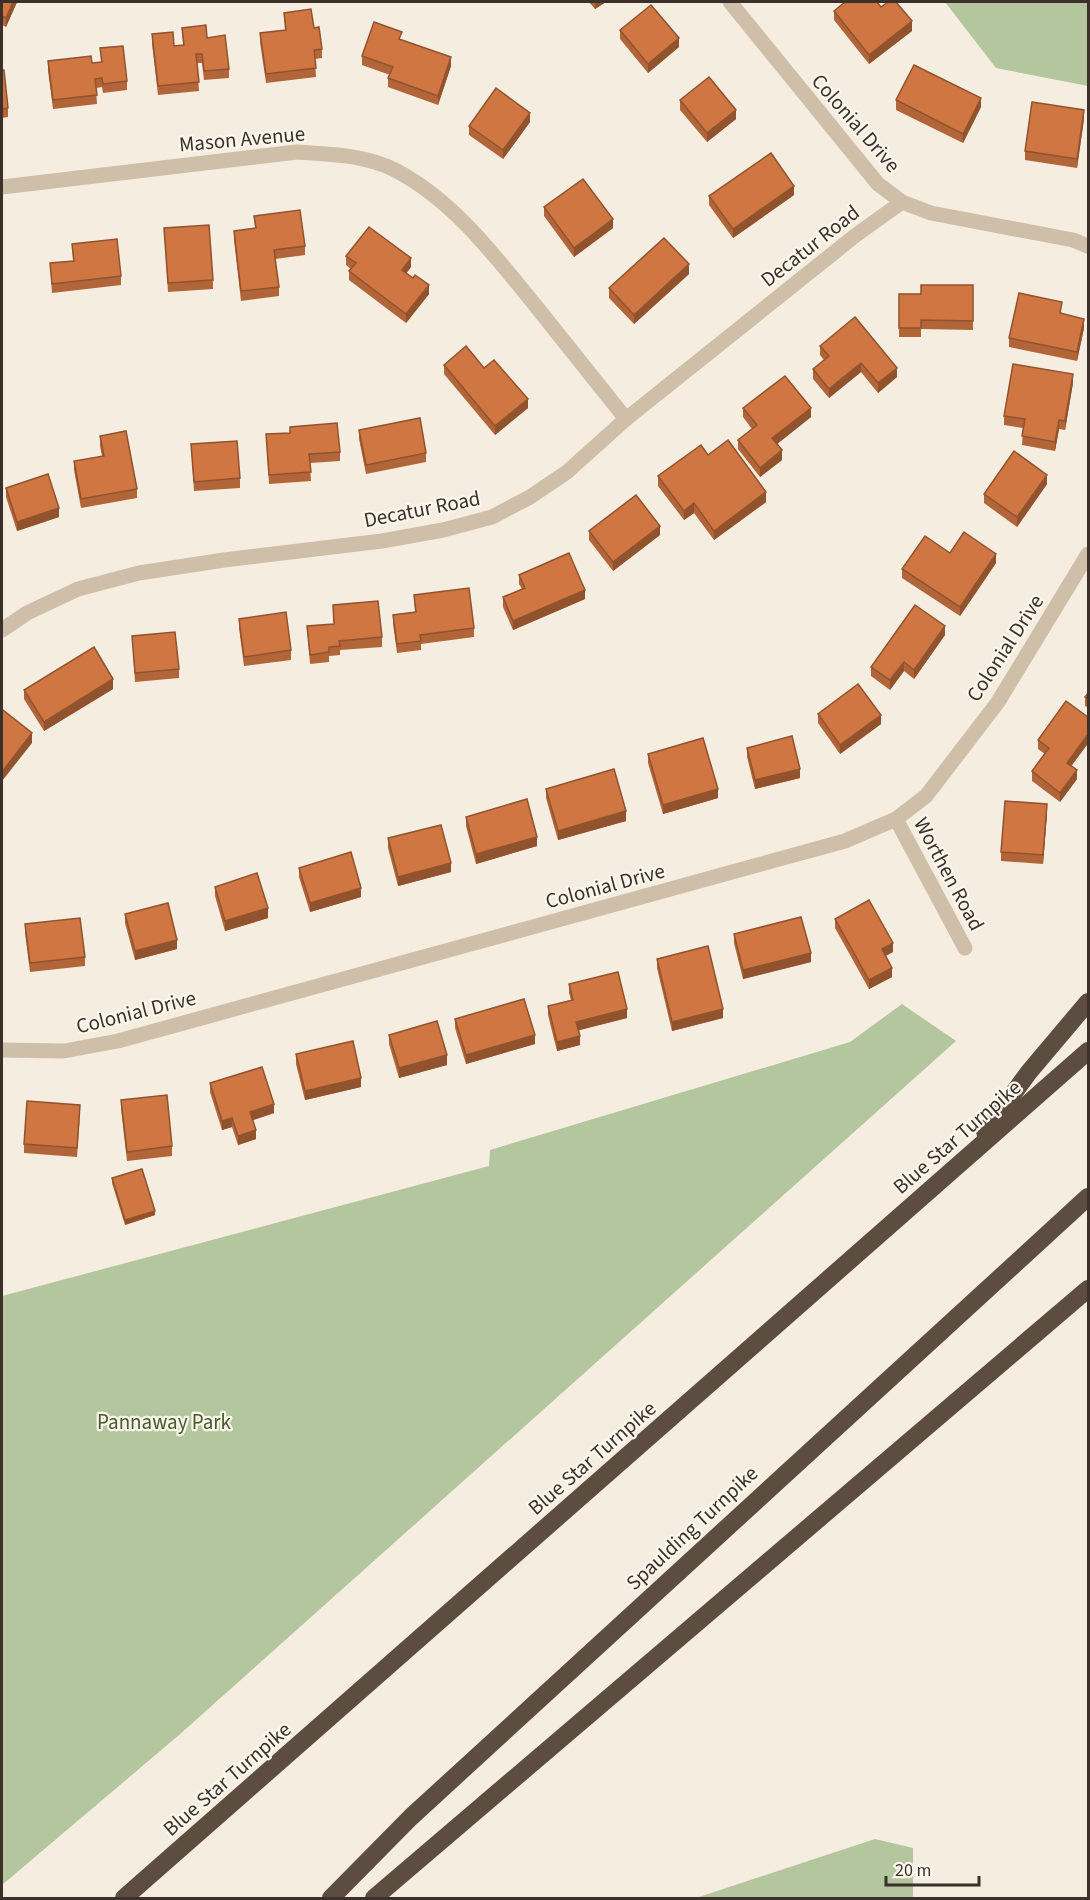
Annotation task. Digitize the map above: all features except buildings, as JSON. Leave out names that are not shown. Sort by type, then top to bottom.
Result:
[{"type":"highway","points":[[965,1159],[1029,1072],[1089,1002]]},
{"type":"highway","name":"Blue Star Turnpike","points":[[124,1899],[1089,1050]]},
{"type":"highway","name":"Spaulding Turnpike","points":[[331,1899],[411,1817],[1089,1197]]},
{"type":"highway","points":[[374,1899],[1089,1289]]},
{"type":"street","name":"Colonial Drive","points":[[730,2],[878,184],[902,202],[931,213],[1073,240],[1089,246]]},
{"type":"street","name":"Mason Avenue","points":[[2,187],[297,152],[345,155],[394,170],[429,192],[466,224],[499,261],[626,419]]},
{"type":"street","name":"Decatur Road","points":[[2,630],[27,613],[78,589],[139,573],[382,541],[443,530],[492,517],[530,497],[567,471],[626,419],[856,235],[902,202]]},
{"type":"street","name":"Colonial Drive","points":[[2,1050],[64,1051],[118,1041],[845,841],[896,819],[926,796],[991,711],[1089,554]]},
{"type":"street","name":"Worthen Road","points":[[896,819],[964,948]]},
{"type":"green space","points":[[945,2],[1088,2],[1088,86],[996,68]]},
{"type":"green space","name":"Pannaway Park","points":[[902,1004],[956,1041],[179,1735],[2,1885],[2,1296],[489,1166],[490,1150],[850,1042]]},
{"type":"green space","points":[[875,1839],[913,1848],[913,1898],[696,1898]]}]
